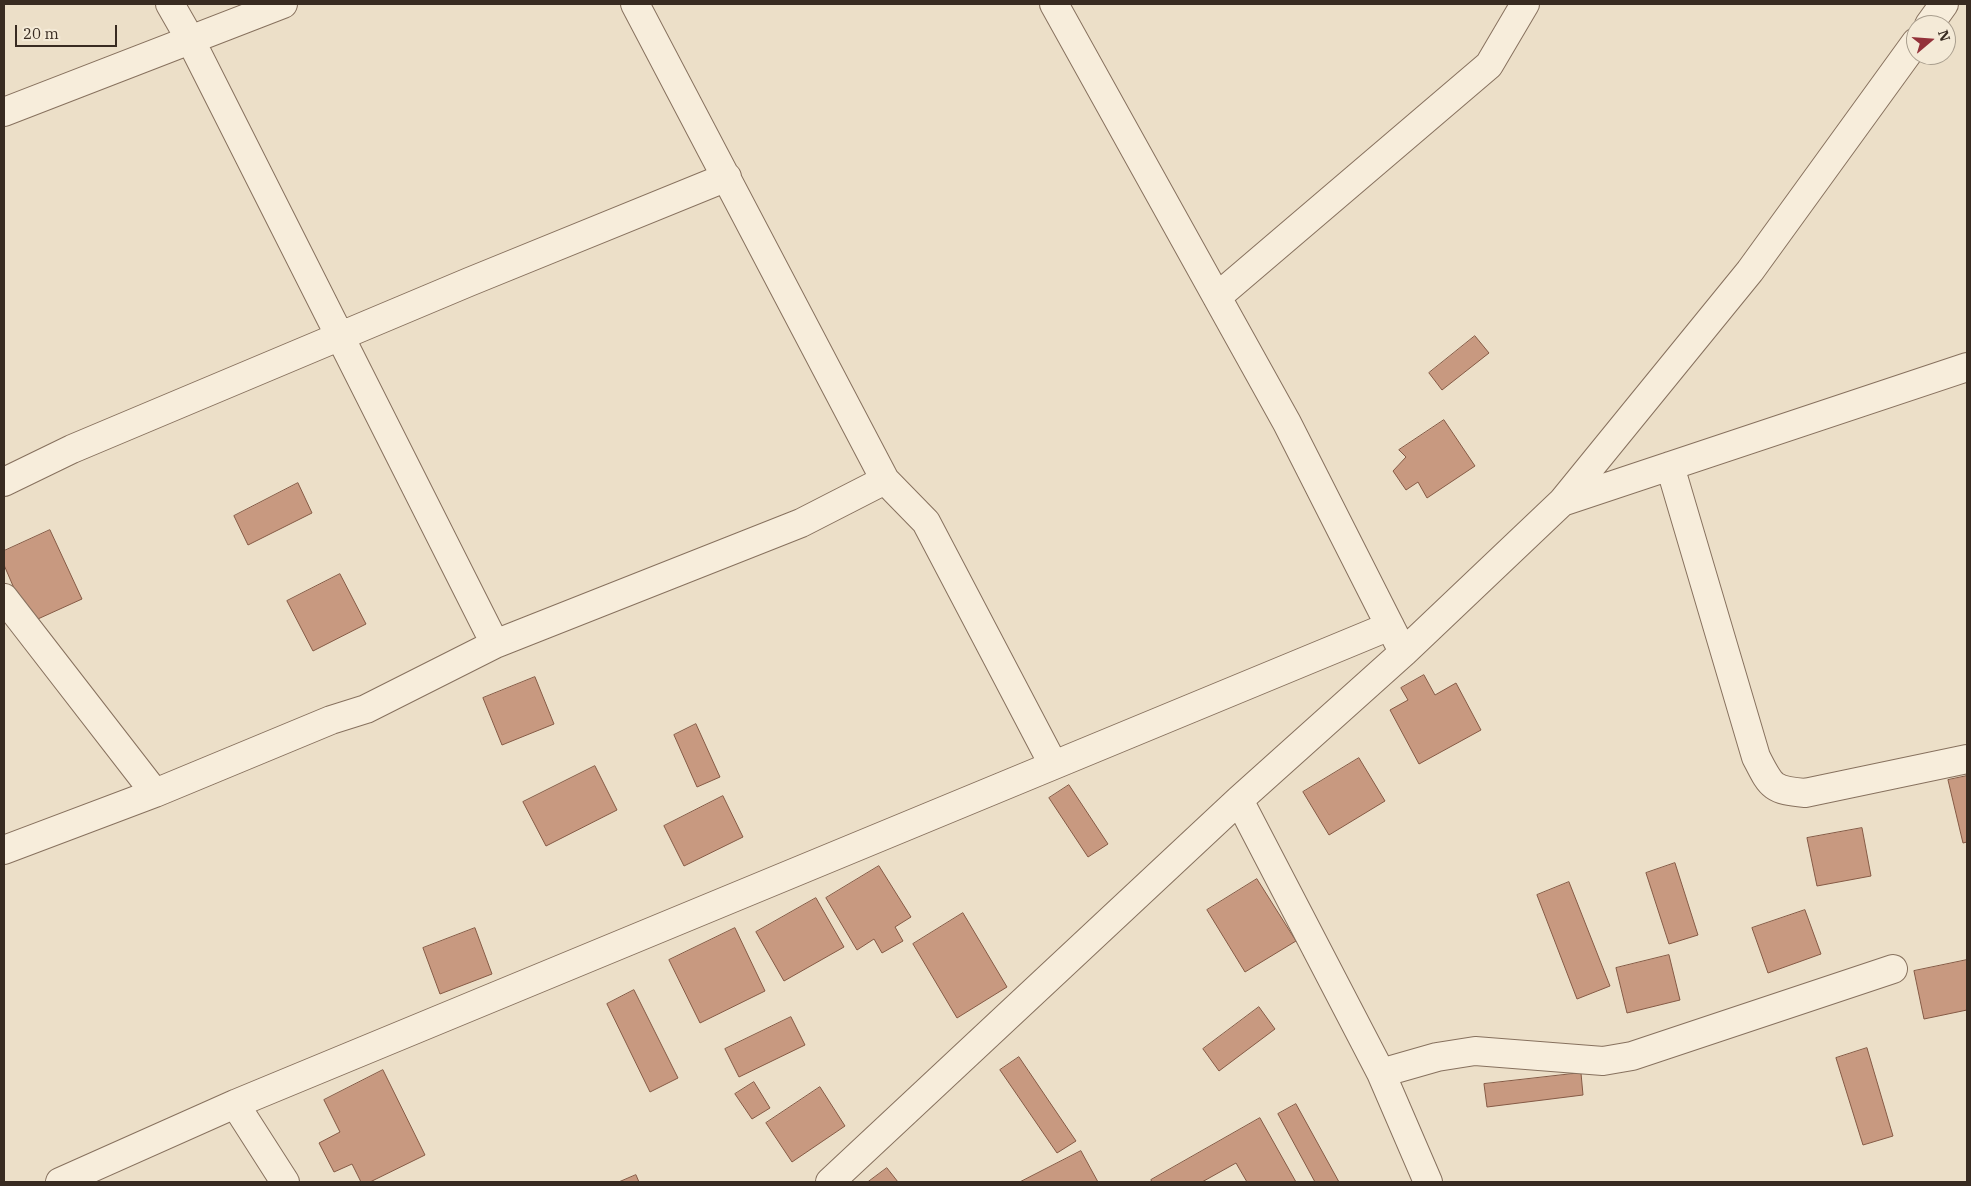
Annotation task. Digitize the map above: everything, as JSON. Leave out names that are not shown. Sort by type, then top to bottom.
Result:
[{"type":"street","points":[[170,4],[190,39],[495,644]]},
{"type":"street","points":[[4,112],[283,4]]},
{"type":"street","points":[[635,4],[885,480],[926,522],[1053,764]]},
{"type":"street","points":[[1054,4],[1287,423],[1404,652]]},
{"type":"street","points":[[1217,297],[1489,65],[1525,4]]},
{"type":"street","points":[[1936,15],[1944,4]]},
{"type":"street","points":[[830,1182],[1239,800],[1404,652],[1562,502],[1750,271],[1906,56]]},
{"type":"street","points":[[4,482],[72,449],[727,178]]},
{"type":"street","points":[[1562,502],[1967,367]]},
{"type":"street","points":[[1670,466],[1756,757],[1770,783],[1783,791],[1805,793],[1967,759]]},
{"type":"street","points":[[4,850],[155,793],[331,720],[366,709],[495,644],[801,524],[885,480]]},
{"type":"street","points":[[4,598],[155,793]]},
{"type":"street","points":[[60,1182],[235,1104],[1390,626]]},
{"type":"street","points":[[1239,800],[1382,1073],[1428,1182]]},
{"type":"street","points":[[1382,1073],[1437,1057],[1475,1051],[1603,1061],[1632,1056],[1893,969]]},
{"type":"street","points":[[235,1104],[285,1182]]},
{"type":"building","points":[[1475,336],[1489,353],[1442,390],[1429,373]]},
{"type":"building","points":[[1444,420],[1475,466],[1427,498],[1418,482],[1406,490],[1393,471],[1406,457],[1399,450]]},
{"type":"building","points":[[298,483],[312,513],[248,545],[234,516]]},
{"type":"building","points":[[50,530],[82,599],[29,623],[4,565],[4,551]]},
{"type":"building","points":[[340,574],[366,624],[313,651],[287,601]]},
{"type":"building","points":[[1424,675],[1435,695],[1456,683],[1481,730],[1419,764],[1390,710],[1408,700],[1401,688]]},
{"type":"building","points":[[535,677],[554,724],[502,745],[483,698]]},
{"type":"building","points":[[696,724],[720,777],[697,787],[674,735]]},
{"type":"building","points":[[1359,758],[1385,801],[1329,835],[1303,792]]},
{"type":"building","points":[[595,766],[617,810],[546,846],[523,802]]},
{"type":"building","points":[[1967,776],[1967,842],[1963,843],[1948,780]]},
{"type":"building","points":[[1069,785],[1108,844],[1088,857],[1049,798]]},
{"type":"building","points":[[723,796],[743,837],[684,866],[664,826]]},
{"type":"building","points":[[1862,828],[1871,876],[1817,886],[1807,838]]},
{"type":"building","points":[[1675,863],[1698,935],[1669,944],[1646,873]]},
{"type":"building","points":[[879,866],[911,917],[895,927],[903,941],[882,953],[874,939],[857,950],[826,898]]},
{"type":"building","points":[[1257,879],[1296,941],[1245,972],[1207,910]]},
{"type":"building","points":[[1569,882],[1610,986],[1577,999],[1537,895]]},
{"type":"building","points":[[816,898],[844,947],[784,981],[756,932]]},
{"type":"building","points":[[1805,910],[1821,954],[1768,973],[1752,928]]},
{"type":"building","points":[[963,913],[1007,987],[957,1018],[913,944]]},
{"type":"building","points":[[475,928],[492,974],[440,994],[423,948]]},
{"type":"building","points":[[735,928],[765,991],[700,1023],[669,960]]},
{"type":"building","points":[[1669,955],[1680,1000],[1627,1013],[1616,968]]},
{"type":"building","points":[[1967,960],[1967,1010],[1924,1019],[1914,971]]},
{"type":"building","points":[[634,990],[678,1078],[650,1092],[607,1004]]},
{"type":"building","points":[[1259,1007],[1275,1029],[1219,1071],[1203,1049]]},
{"type":"building","points":[[791,1017],[805,1045],[739,1077],[725,1049]]},
{"type":"building","points":[[1867,1048],[1893,1136],[1863,1145],[1836,1058]]},
{"type":"building","points":[[1019,1057],[1076,1141],[1057,1153],[1000,1070]]},
{"type":"building","points":[[383,1070],[425,1155],[370,1182],[361,1182],[352,1164],[334,1172],[319,1143],[340,1132],[324,1100]]},
{"type":"building","points":[[1581,1073],[1583,1095],[1487,1107],[1484,1084]]},
{"type":"building","points":[[754,1082],[770,1108],[752,1119],[735,1094]]},
{"type":"building","points":[[820,1087],[845,1126],[792,1162],[766,1123]]},
{"type":"building","points":[[1296,1104],[1339,1182],[1315,1182],[1278,1114]]},
{"type":"building","points":[[1260,1118],[1296,1182],[1247,1182],[1236,1163],[1202,1182],[1152,1182],[1151,1180]]},
{"type":"building","points":[[1081,1151],[1098,1182],[1020,1182]]},
{"type":"building","points":[[887,1168],[898,1182],[868,1182]]},
{"type":"building","points":[[636,1175],[639,1182],[619,1182]]}]
